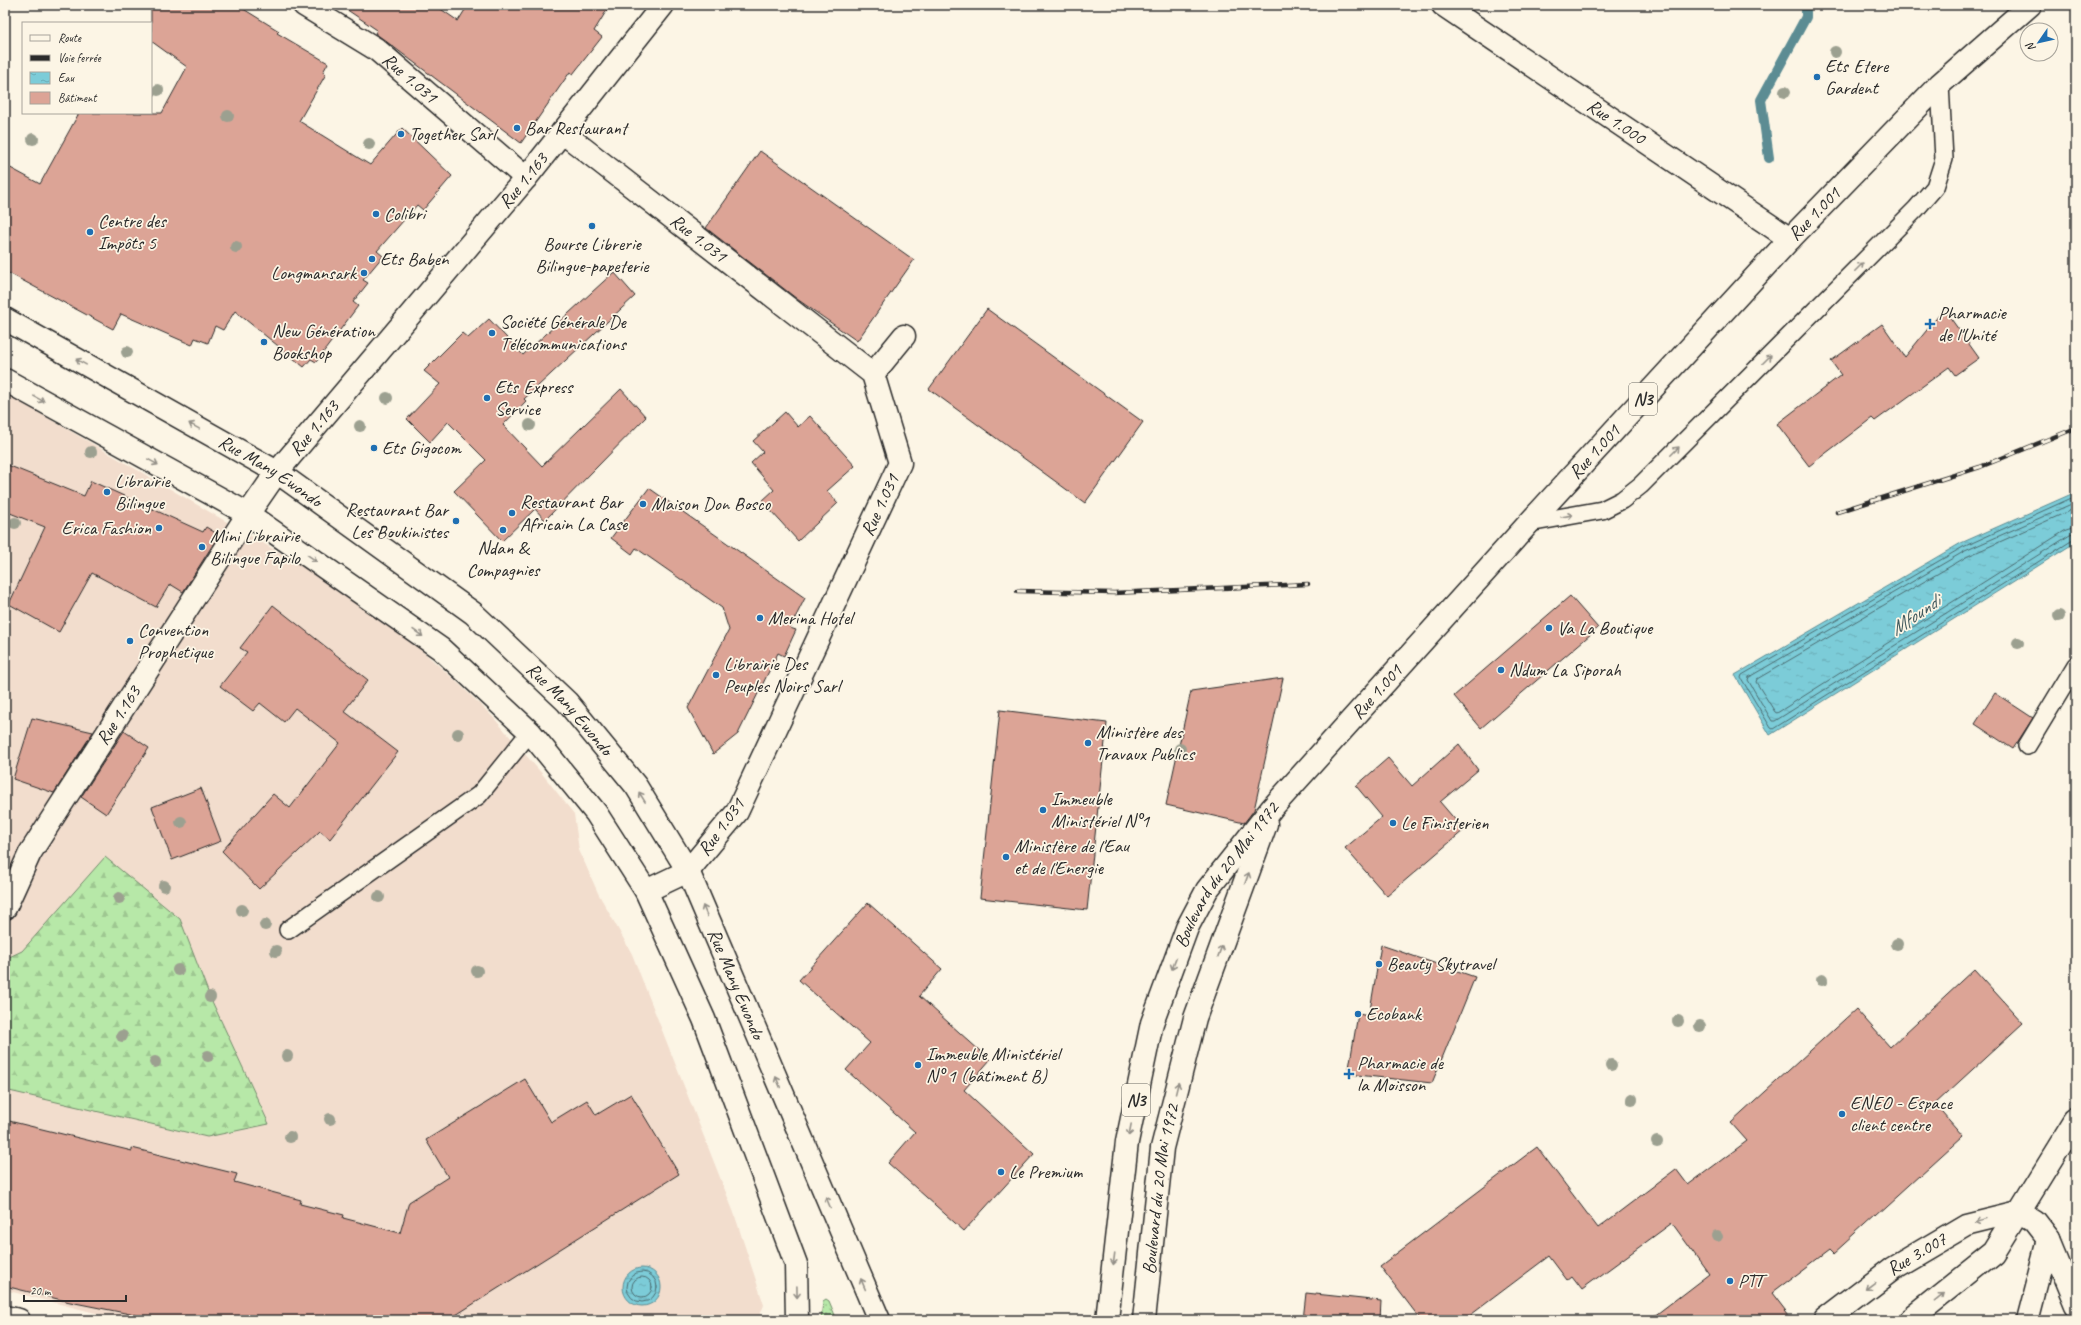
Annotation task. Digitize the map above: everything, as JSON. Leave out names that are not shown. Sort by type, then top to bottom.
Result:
[{"type":"main road","name":"Rue 1.031","points":[[304,5],[376,49],[526,178]]},
{"type":"main road","name":"Rue 1.163","points":[[5,908],[30,853],[248,514],[277,472],[526,178],[663,5]]},
{"type":"main road","name":"Rue 1.000","points":[[1443,5],[1790,239]]},
{"type":"main road","name":"Rue 1.001","points":[[1272,808],[1529,523],[1790,239],[1940,84],[2030,5]]},
{"type":"main road","name":"Rue 1.031","points":[[562,132],[874,374],[900,463],[736,812],[688,871],[646,891]]},
{"type":"main road","name":"Rue Many Ewondo","points":[[5,320],[277,472],[473,613],[567,702],[636,786],[688,871],[879,1320]]},
{"type":"main road","points":[[874,374],[904,336]]},
{"type":"main road","points":[[5,380],[248,514],[441,649],[530,732],[596,813],[646,891],[704,1019],[796,1264],[797,1320]]},
{"type":"main road","name":"Boulevard du 20 Mai 1972","points":[[1107,1320],[1127,1142],[1152,1023],[1187,928],[1207,890],[1272,808]]},
{"type":"main road","name":"Boulevard du 20 Mai 1972","points":[[1144,1320],[1162,1148],[1195,1018],[1272,808]]},
{"type":"main road","points":[[1910,1320],[1994,1253],[2073,1128]]},
{"type":"main road","points":[[2019,1212],[2034,1221],[2048,1239],[2076,1307]]},
{"type":"main road","name":"Rue 3.007","points":[[1825,1320],[1893,1268],[1966,1225],[2019,1212]]},
{"type":"main road","points":[[2027,1320],[2048,1239]]},
{"type":"lane","points":[[1529,523],[1602,510],[1622,500],[1641,485],[1916,210],[1935,187],[1944,159],[1940,84]]},
{"type":"lane","points":[[2026,746],[2076,665]]},
{"type":"lane","points":[[288,930],[479,795],[530,732]]},
{"type":"shaded area","points":[[5,393],[318,575],[410,640],[492,716],[544,776],[574,814],[579,850],[598,893],[632,954],[734,1213],[764,1305],[758,1320],[123,1320],[5,1290]]},
{"type":"green space","points":[[105,857],[180,919],[210,997],[269,1124],[207,1137],[5,1090],[5,959],[22,951]]},
{"type":"green space","points":[[826,1299],[829,1301],[837,1320],[821,1320],[823,1301]]},
{"type":"water","name":"Mfoundi","points":[[2076,492],[2076,542],[1770,735],[1735,675],[1961,543]]},
{"type":"water","points":[[638,1268],[646,1268],[656,1273],[660,1280],[660,1294],[656,1301],[646,1306],[638,1306],[628,1301],[626,1298],[623,1291],[623,1283],[628,1273],[631,1271]]},
{"type":"building","points":[[151,5],[237,5],[279,31],[277,33],[328,63],[323,72],[326,74],[299,121],[370,165],[402,128],[452,176],[423,210],[417,205],[377,251],[383,256],[363,280],[368,283],[353,302],[358,306],[316,362],[311,359],[304,367],[235,311],[223,330],[215,326],[208,343],[195,338],[192,345],[121,314],[113,329],[5,271],[5,165],[40,184],[78,114],[162,113],[187,67],[152,42]]},
{"type":"building","points":[[340,5],[435,5],[458,21],[468,5],[610,5],[594,31],[602,37],[573,74],[570,72],[521,143],[375,33],[377,30]]},
{"type":"building","points":[[760,151],[914,260],[857,341],[797,299],[706,228]]},
{"type":"building","points":[[614,272],[635,296],[524,399],[526,401],[503,425],[542,466],[621,389],[646,417],[545,520],[535,509],[502,541],[454,491],[486,460],[448,422],[430,442],[407,419],[440,384],[424,371],[462,333],[468,338],[489,319],[523,355]]},
{"type":"building","points":[[987,309],[1143,422],[1085,503],[929,389]]},
{"type":"building","points":[[1944,309],[1979,358],[1955,375],[1949,367],[1875,421],[1872,418],[1809,466],[1777,424],[1841,375],[1831,361],[1882,324],[1905,357]]},
{"type":"building","points":[[785,412],[798,427],[810,416],[855,466],[827,491],[838,503],[798,541],[762,501],[774,490],[751,463],[763,452],[753,441]]},
{"type":"building","points":[[5,464],[84,496],[91,481],[203,532],[206,527],[219,535],[183,592],[170,584],[156,607],[92,573],[59,632],[9,604],[45,527],[5,511]]},
{"type":"building","name":"Merina Hotel","points":[[649,488],[805,598],[790,628],[796,630],[784,656],[778,653],[738,734],[713,754],[688,708],[729,630],[722,608],[636,548],[632,554],[611,538]]},
{"type":"building","points":[[1570,596],[1598,628],[1481,728],[1454,696]]},
{"type":"building","points":[[273,605],[368,680],[344,711],[398,752],[330,839],[320,831],[259,889],[222,851],[273,794],[290,808],[340,743],[295,708],[284,722],[260,703],[253,711],[220,686],[247,652],[240,648]]},
{"type":"building","points":[[1283,678],[1254,810],[1244,823],[1166,805],[1191,691]]},
{"type":"building","points":[[1995,693],[2033,718],[2013,749],[1975,724]]},
{"type":"building","name":"Immeuble Ministériel N°1","points":[[1000,710],[1107,723],[1087,910],[980,898]]},
{"type":"building","points":[[32,718],[93,732],[54,793],[13,779]]},
{"type":"building","points":[[124,731],[149,748],[106,814],[81,797]]},
{"type":"building","points":[[1459,744],[1478,770],[1440,802],[1464,830],[1387,896],[1345,848],[1382,817],[1356,786],[1388,758],[1412,786]]},
{"type":"building","points":[[201,788],[221,841],[172,860],[152,807]]},
{"type":"building","name":"Immeuble Ministériel N° 1 (bâtiment B)","points":[[868,903],[942,969],[919,996],[990,1060],[964,1090],[1034,1154],[964,1231],[888,1163],[915,1132],[846,1070],[870,1043],[799,980]]},
{"type":"building","points":[[1381,945],[1475,977],[1432,1083],[1348,1074],[1358,1014],[1369,1016]]},
{"type":"building","points":[[1974,969],[2023,1023],[1935,1104],[1963,1136],[1833,1254],[1829,1250],[1771,1294],[1791,1320],[1649,1320],[1709,1274],[1672,1223],[1582,1289],[1572,1276],[1567,1280],[1549,1256],[1464,1320],[1421,1320],[1380,1266],[1537,1147],[1598,1228],[1676,1169],[1688,1185],[1747,1141],[1731,1123],[1856,1009],[1890,1047]]},
{"type":"building","points":[[525,1079],[551,1122],[587,1100],[596,1115],[631,1094],[679,1174],[448,1320],[160,1320],[70,1302],[5,1286],[5,1120],[132,1151],[132,1148],[237,1174],[234,1182],[301,1200],[300,1204],[344,1215],[343,1218],[400,1233],[409,1202],[448,1177],[426,1140]]},
{"type":"building","points":[[1306,1293],[1381,1301],[1380,1320],[1303,1320]]},
{"type":"waterway","points":[[1769,158],[1761,100],[1806,17],[1806,5]]},
{"type":"railway","points":[[1837,512],[1980,467],[2076,428]]},
{"type":"railway","points":[[1017,591],[1114,593],[1308,584]]},
{"type":"place","name":"Ets Etere Gardent","points":[[1817,77]]},
{"type":"place","name":"Bar Restaurant","points":[[517,128]]},
{"type":"place","name":"Together Sarl","points":[[401,134]]},
{"type":"place","name":"Colibri","points":[[376,214]]},
{"type":"place","name":"Bourse Librerie Bilingue-papeterie","points":[[592,226]]},
{"type":"place","name":"Centre des Impôts 5","points":[[90,232]]},
{"type":"place","name":"Ets Baben","points":[[372,259]]},
{"type":"place","name":"Longmansark","points":[[364,273]]},
{"type":"place","name":"Pharmacie de l'Unité","points":[[1930,324]]},
{"type":"place","name":"Société Générale De Télécommunications","points":[[492,333]]},
{"type":"place","name":"New Génération Bookshop","points":[[264,342]]},
{"type":"place","name":"Ets Express Service","points":[[487,398]]},
{"type":"place","name":"Ets Gigocom","points":[[374,448]]},
{"type":"place","name":"Librairie Bilingue","points":[[107,492]]},
{"type":"place","name":"Maison Don Bosco","points":[[643,504]]},
{"type":"place","name":"Restaurant Bar Africain La Case","points":[[512,513]]},
{"type":"place","name":"Restaurant Bar Les Boukinistes","points":[[456,521]]},
{"type":"place","name":"Erica Fashion","points":[[159,528]]},
{"type":"place","name":"Ndan & Compagnies","points":[[503,530]]},
{"type":"place","name":"Mini Librairie Bilingue Fapilo","points":[[202,547]]},
{"type":"place","name":"Merina Hotel","points":[[760,618]]},
{"type":"place","name":"Va La Boutique","points":[[1549,628]]},
{"type":"place","name":"Convention Prophetique","points":[[130,641]]},
{"type":"place","name":"Ndum La Siporah","points":[[1501,670]]},
{"type":"place","name":"Librairie Des Peuples Noirs Sarl","points":[[716,675]]},
{"type":"place","name":"Ministère des Travaux Publics","points":[[1088,743]]},
{"type":"place","name":"Immeuble Ministériel N°1","points":[[1043,810]]},
{"type":"place","name":"Le Finisterien","points":[[1393,823]]},
{"type":"place","name":"Ministère de l'Eau et de l'Energie","points":[[1006,857]]},
{"type":"place","name":"Beauty Skytravel","points":[[1379,964]]},
{"type":"place","name":"Ecobank","points":[[1358,1014]]},
{"type":"place","name":"Immeuble Ministériel N° 1 (bâtiment B)","points":[[918,1065]]},
{"type":"place","name":"Pharmacie de la Moisson","points":[[1349,1074]]},
{"type":"place","name":"ENEO - Espace client centre","points":[[1842,1114]]},
{"type":"place","name":"Le Premium","points":[[1001,1172]]},
{"type":"place","name":"PTT","points":[[1730,1281]]}]
